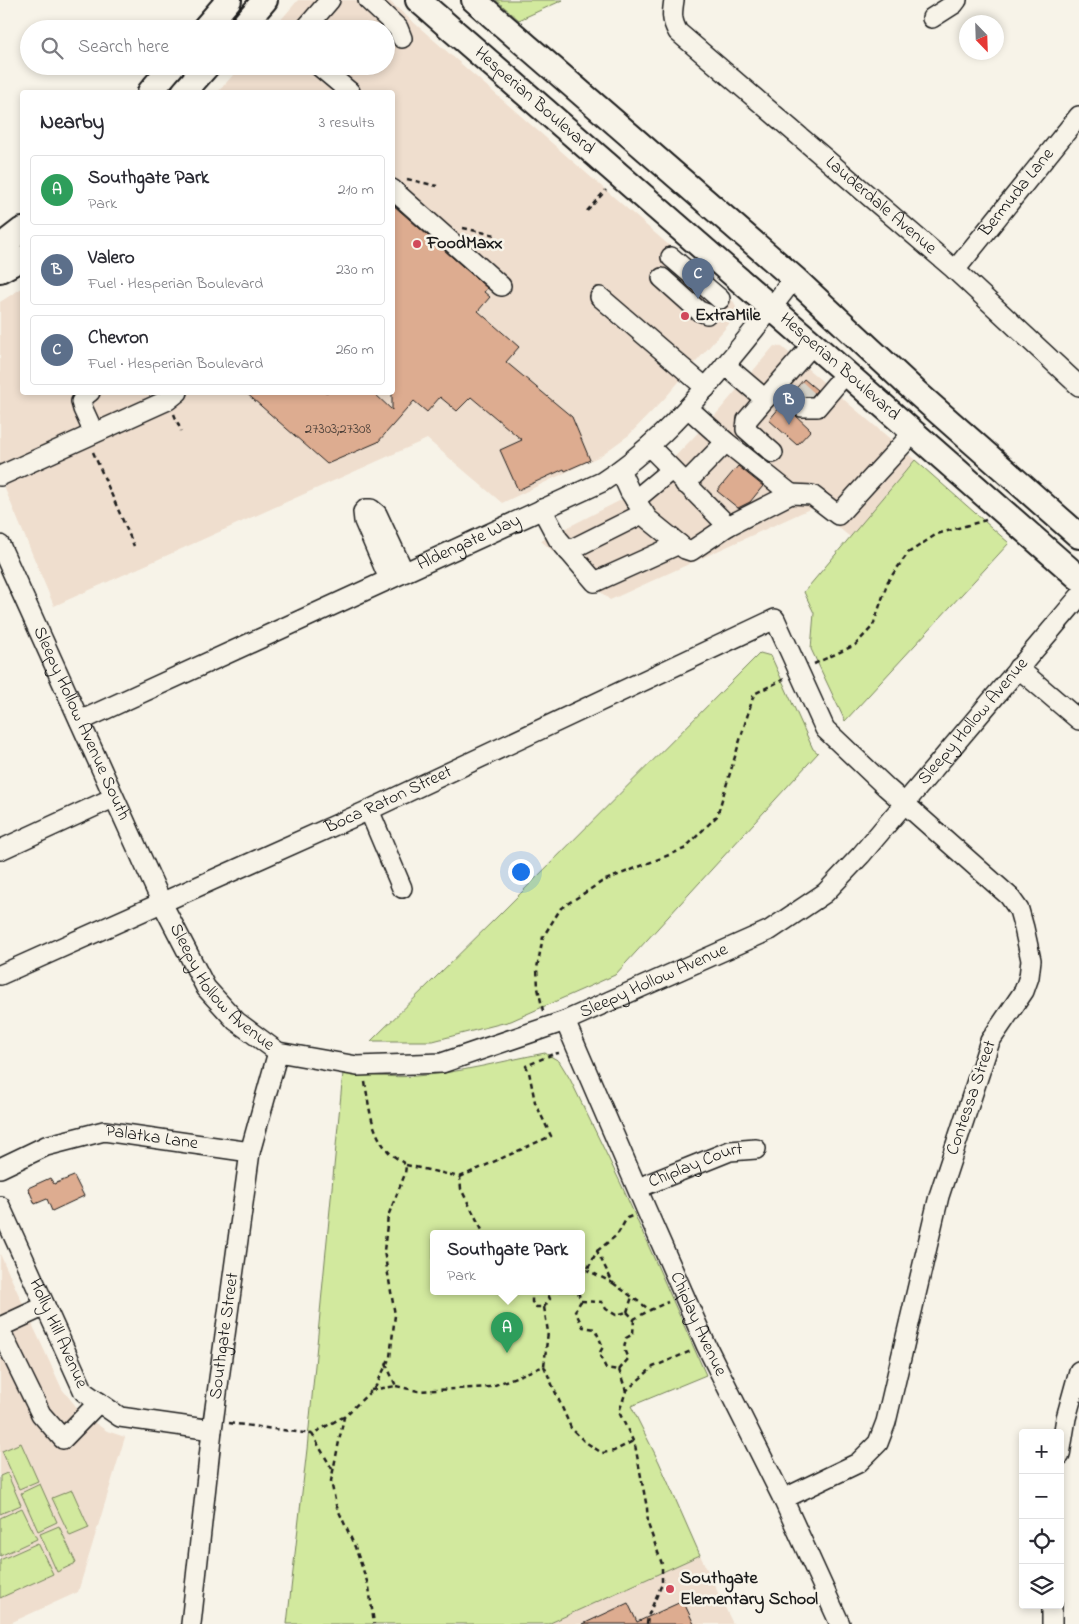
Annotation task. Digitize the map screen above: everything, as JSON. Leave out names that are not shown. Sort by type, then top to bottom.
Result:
[{"type":"main road","points":[[212,20],[229,0]]},
{"type":"main road","points":[[248,20],[265,0]]},
{"type":"main road","name":"Hesperian Boulevard","points":[[418,0],[1079,578]]},
{"type":"main road","name":"Hesperian Boulevard","points":[[474,0],[794,278],[916,393],[1079,536]]},
{"type":"main road","points":[[152,90],[164,75]]},
{"type":"main road","points":[[186,90],[199,75]]},
{"type":"main road","points":[[0,247],[20,232]]},
{"type":"main road","points":[[0,270],[20,259]]},
{"type":"street","points":[[313,20],[330,0]]},
{"type":"street","points":[[368,0],[389,20]]},
{"type":"street","name":"Lauderdale Avenue","points":[[674,0],[671,13],[673,23],[678,32],[955,270],[1079,386]]},
{"type":"street","points":[[932,18],[957,0]]},
{"type":"street","points":[[395,25],[402,38]]},
{"type":"street","points":[[330,75],[348,90]]},
{"type":"street","name":"Bermuda Lane","points":[[955,270],[1079,116]]},
{"type":"street","points":[[399,184],[501,286]]},
{"type":"street","points":[[667,267],[713,307]]},
{"type":"street","name":"Aldengate Way","points":[[80,721],[602,482],[620,470],[648,446],[688,408],[772,308],[794,278]]},
{"type":"street","points":[[600,297],[706,388]]},
{"type":"street","points":[[800,393],[813,344]]},
{"type":"street","points":[[725,365],[765,399]]},
{"type":"street","points":[[774,452],[746,429],[747,420],[765,399],[800,393],[846,373]]},
{"type":"street","points":[[86,395],[81,402],[90,435]]},
{"type":"street","points":[[0,476],[168,400],[174,395]]},
{"type":"street","points":[[688,408],[726,442],[791,494]]},
{"type":"street","points":[[620,470],[630,492],[648,519],[678,544],[685,549],[691,550],[728,526],[791,494],[812,495],[838,515],[913,433]]},
{"type":"street","points":[[685,484],[726,442]]},
{"type":"street","points":[[648,446],[728,526]]},
{"type":"street","points":[[568,551],[640,507],[671,470]]},
{"type":"street","points":[[542,509],[558,540],[595,582],[678,544]]},
{"type":"street","name":"Sleepy Hollow Avenue South","points":[[0,545],[162,903]]},
{"type":"street","name":"Sleepy Hollow Avenue","points":[[162,903],[206,988],[236,1021],[278,1052],[362,1066],[442,1064],[565,1021],[770,930],[825,893],[906,804],[1018,668],[1079,598]]},
{"type":"street","name":"Contessa Street","points":[[775,619],[825,729],[886,787],[1009,896],[1019,910],[1031,960],[1029,978],[1024,991],[990,1040],[939,1196],[886,1422],[878,1443],[858,1463],[783,1500]]},
{"type":"street","name":"Boca Raton Street","points":[[0,975],[369,810],[775,619]]},
{"type":"street","points":[[1018,668],[1079,720]]},
{"type":"street","points":[[0,850],[113,798]]},
{"type":"street","points":[[369,810],[402,888]]},
{"type":"street","name":"Chiplay Avenue","points":[[565,1021],[706,1345],[783,1500],[840,1624]]},
{"type":"street","name":"Southgate Street","points":[[191,1624],[212,1426],[250,1152],[278,1052]]},
{"type":"street","name":"Palatka Lane","points":[[0,1168],[46,1146],[104,1131],[250,1152]]},
{"type":"street","name":"Chiplay Court","points":[[638,1188],[730,1151],[756,1149]]},
{"type":"street","name":"Holly Hill Avenue","points":[[0,1206],[84,1392],[120,1417],[212,1426]]},
{"type":"street","points":[[46,1306],[0,1329],[41,1414],[63,1439],[99,1402]]},
{"type":"street","points":[[1064,1430],[1079,1371]]},
{"type":"street","points":[[1052,1609],[1052,1624]]},
{"type":"path","points":[[586,211],[619,175]]},
{"type":"path","points":[[399,184],[437,186]]},
{"type":"path","points":[[456,223],[464,229],[495,235]]},
{"type":"path","points":[[90,435],[134,546]]},
{"type":"path","points":[[544,1014],[538,988],[537,968],[543,937],[561,908],[603,881],[684,849],[717,816],[754,694],[855,645],[873,626],[888,581],[908,554],[937,534],[984,521],[1001,509]]},
{"type":"path","points":[[362,1066],[371,1116],[377,1136],[388,1152],[406,1165],[460,1177],[550,1136],[535,1102],[526,1066],[552,1054],[560,1053]]},
{"type":"path","points":[[212,1426],[312,1434],[344,1417],[376,1386],[390,1357],[395,1315],[384,1251],[388,1216],[405,1174],[406,1165]]},
{"type":"path","points":[[460,1177],[461,1189],[482,1230]]},
{"type":"path","points":[[646,1209],[627,1218],[617,1235],[597,1252],[587,1270],[613,1283],[650,1310]]},
{"type":"path","points":[[597,1252],[613,1283]]},
{"type":"path","points":[[532,1295],[532,1302],[536,1307],[544,1307]]},
{"type":"path","points":[[548,1295],[550,1299],[544,1307],[548,1332],[544,1366],[571,1428],[584,1441],[602,1453],[614,1451],[633,1441]]},
{"type":"path","points":[[579,1295],[582,1301]]},
{"type":"path","points":[[634,1319],[684,1295]]},
{"type":"path","points":[[627,1312],[632,1296]]},
{"type":"path","points":[[582,1301],[602,1302],[606,1309],[616,1316],[627,1312]]},
{"type":"path","points":[[582,1301],[575,1311],[583,1327],[595,1329],[603,1347],[599,1354],[606,1368],[619,1370]]},
{"type":"path","points":[[619,1370],[628,1359],[624,1349],[626,1338],[633,1334],[634,1319],[627,1312]]},
{"type":"path","points":[[647,1624],[648,1616],[662,1584],[662,1564],[648,1524],[647,1508],[633,1441],[619,1412],[626,1391],[653,1367],[706,1345]]},
{"type":"path","points":[[386,1364],[396,1386]]},
{"type":"path","points":[[371,1390],[396,1386],[418,1390],[490,1386],[544,1366]]},
{"type":"path","points":[[619,1370],[626,1391]]},
{"type":"path","points":[[344,1417],[331,1481],[336,1505],[356,1548],[369,1587],[374,1624]]},
{"type":"path","points":[[312,1434],[333,1471]]},
{"type":"shaded area","points":[[298,0],[388,0],[734,302],[737,310],[735,317],[665,398],[629,435],[600,456],[502,503],[427,439],[54,606],[0,477],[0,302],[20,289],[20,395],[395,395],[395,90],[220,90],[233,75],[395,75],[395,20],[281,20]]},
{"type":"shaded area","points":[[774,346],[782,347],[915,460],[850,537],[814,507],[610,600],[541,541],[623,499],[661,471],[718,412]]},
{"type":"shaded area","points":[[0,1254],[62,1389],[83,1415],[107,1431],[125,1437],[78,1592],[8,1624],[0,1624]]},
{"type":"shaded area","name":"Southgate Elementary School","points":[[700,1555],[733,1624],[548,1624]]},
{"type":"green space","points":[[496,0],[563,0],[519,20]]},
{"type":"green space","points":[[915,460],[1009,543],[845,721],[811,649],[814,613],[804,592]]},
{"type":"green space","points":[[760,653],[771,656],[813,749],[818,753],[615,975],[511,1021],[433,1041],[371,1041],[499,915]]},
{"type":"green space","points":[[545,1053],[559,1061],[570,1079],[621,1184],[706,1375],[631,1406],[659,1462],[700,1555],[548,1624],[287,1624],[307,1449],[343,1073],[416,1076],[465,1070]]},
{"type":"green space","points":[[21,1443],[38,1481],[19,1489],[2,1451]]},
{"type":"green space","points":[[7,1473],[21,1505],[0,1514],[0,1476]]},
{"type":"green space","points":[[40,1484],[57,1522],[38,1531],[21,1493]]},
{"type":"green space","points":[[72,1490],[89,1528],[70,1536],[52,1498]]},
{"type":"green space","points":[[22,1508],[37,1539],[0,1556],[0,1518]]},
{"type":"green space","points":[[59,1526],[76,1563],[57,1572],[40,1534]]},
{"type":"green space","points":[[38,1543],[53,1574],[0,1598],[0,1560]]},
{"type":"building","points":[[395,207],[487,288],[484,292],[490,297],[478,311],[519,347],[506,362],[572,417],[590,460],[565,471],[564,469],[518,490],[500,450],[522,440],[471,397],[457,411],[440,397],[427,412],[414,401],[378,442],[327,464],[248,395],[376,395],[392,410],[392,395],[395,395]]},
{"type":"building","points":[[804,379],[817,390],[812,396],[797,397],[792,402],[793,413],[811,430],[797,445],[769,420]]},
{"type":"building","points":[[738,466],[763,486],[750,502],[738,508],[717,491]]},
{"type":"building","points":[[74,1176],[84,1196],[52,1211],[47,1199],[35,1204],[28,1188],[50,1178],[54,1184]]},
{"type":"building","points":[[683,1601],[694,1624],[583,1624],[628,1603],[637,1622]]},
{"type":"tunnel","points":[[796,389],[808,400]]},
{"type":"place","name":"FoodMaxx","points":[[417,244]]},
{"type":"place","name":"Chevron","points":[[698,299]]},
{"type":"place","name":"ExtraMile","points":[[685,316]]},
{"type":"place","name":"Valero","points":[[789,425]]},
{"type":"place","name":"Southgate Park","points":[[507,1353]]},
{"type":"place","name":"Southgate Elementary School","points":[[670,1589]]}]
